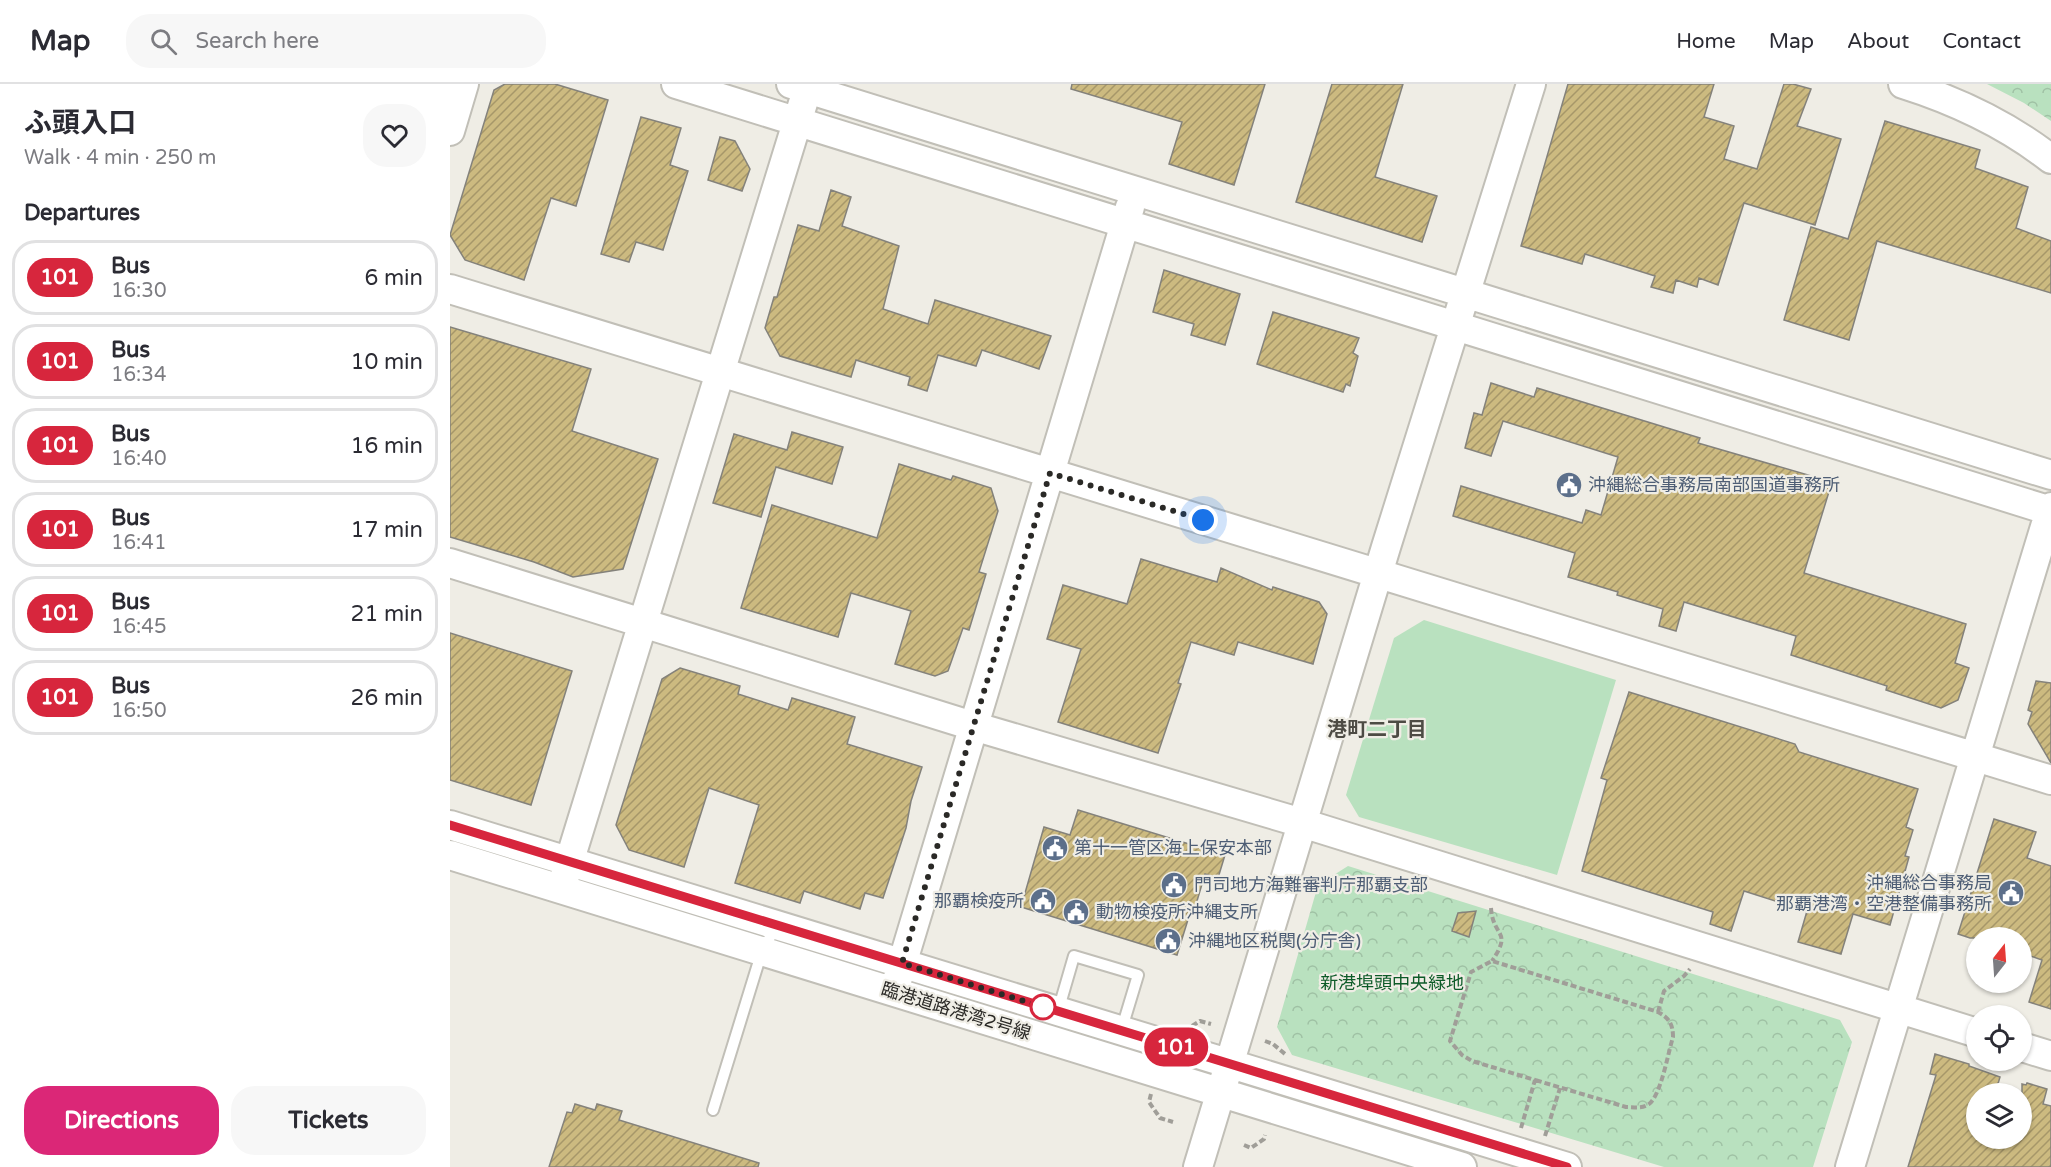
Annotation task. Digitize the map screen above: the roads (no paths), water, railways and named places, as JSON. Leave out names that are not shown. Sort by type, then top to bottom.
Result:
[{"type":"street","points":[[450,131],[464,84]]},
{"type":"street","points":[[676,84],[2051,509],[1850,1167]]},
{"type":"street","points":[[1198,1167],[1378,574],[1531,84]]},
{"type":"street","points":[[1903,84],[1943,96],[1981,114],[2016,134],[2051,159]]},
{"type":"street","points":[[561,889],[797,122],[802,86],[2051,474]]},
{"type":"street","points":[[893,992],[1135,190]]},
{"type":"street","points":[[450,289],[2051,780]]},
{"type":"street","points":[[450,563],[973,726],[1302,823],[1966,1030]]},
{"type":"street","name":"臨港道路港湾2号線","points":[[450,825],[1567,1167]]},
{"type":"street","name":"臨港道路港湾2号線","points":[[450,855],[1462,1167]]},
{"type":"street","points":[[2032,1050],[2051,1056]]},
{"type":"lane","points":[[713,1110],[762,951],[777,925]]},
{"type":"lane","points":[[1058,1011],[1074,956],[1096,962],[1138,975],[1121,1030]]},
{"type":"place","name":"沖縄総合事務局南部国道事務所","points":[[1569,485]]},
{"type":"place","name":"第十一管区海上保安本部","points":[[1055,848]]},
{"type":"place","name":"門司地方海難審判庁那覇支部","points":[[1174,885]]},
{"type":"place","name":"沖縄総合事務局 那覇港湾・空港整備事務所","points":[[2011,893]]},
{"type":"place","name":"那覇検疫所","points":[[1043,901]]},
{"type":"place","name":"動物検疫所沖縄支所","points":[[1076,912]]},
{"type":"place","name":"沖縄地区税関(分庁舎)","points":[[1168,941]]},
{"type":"district","name":"港町二丁目","points":[[1377,729]]},
{"type":"park label","name":"新港埠頭中央緑地","points":[[1392,983]]}]
